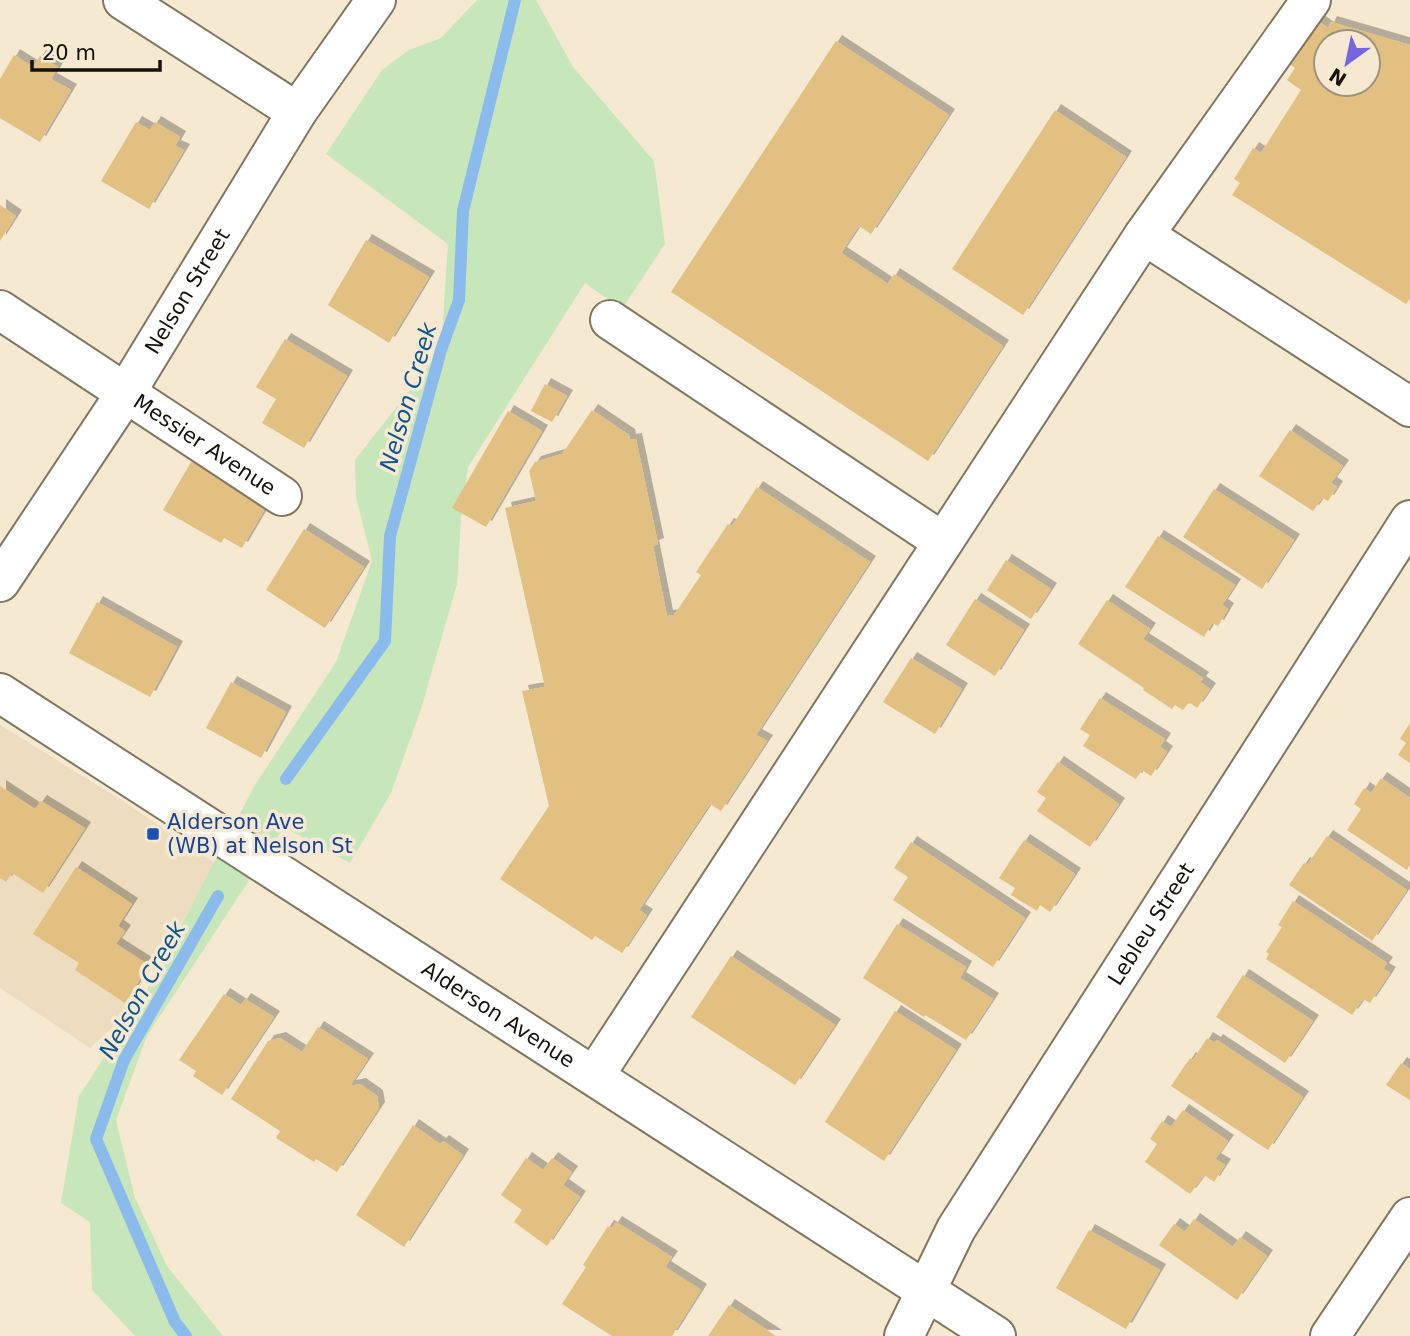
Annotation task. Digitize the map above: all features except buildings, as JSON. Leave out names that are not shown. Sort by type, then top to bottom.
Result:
[{"type":"street","points":[[123,0],[297,112]]},
{"type":"street","name":"Nelson Street","points":[[0,582],[125,394],[297,112],[376,0]]},
{"type":"street","points":[[595,1075],[1144,235],[1311,0]]},
{"type":"street","points":[[1144,235],[1410,407]]},
{"type":"street","name":"Messier Avenue","points":[[0,310],[282,496]]},
{"type":"street","points":[[610,320],[943,542]]},
{"type":"street","name":"Lebleu Street","points":[[904,1336],[956,1229],[1410,520]]},
{"type":"street","name":"Alderson Avenue","points":[[0,693],[996,1336]]},
{"type":"street","points":[[1330,1336],[1407,1227]]},
{"type":"shaded area","points":[[0,725],[118,798],[218,865],[114,1026],[90,1048],[0,988]]},
{"type":"green space","points":[[477,0],[536,0],[573,67],[654,161],[665,244],[622,309],[585,283],[468,467],[461,518],[457,584],[421,709],[391,793],[350,863],[284,827],[147,1036],[116,1120],[135,1198],[167,1266],[223,1336],[135,1336],[92,1290],[90,1222],[61,1203],[79,1096],[141,1001],[255,785],[336,662],[372,561],[356,497],[355,460],[441,350],[448,244],[326,154],[382,70],[409,50],[441,38]]},
{"type":"waterway","name":"Nelson Creek","points":[[286,779],[385,641],[390,536],[441,350],[459,300],[463,211],[515,0]]},
{"type":"waterway","name":"Nelson Creek","points":[[186,1336],[175,1322],[96,1139],[124,1060],[218,896]]},
{"type":"place","name":"Alderson Ave (WB) at Nelson St","points":[[153,834]]}]
